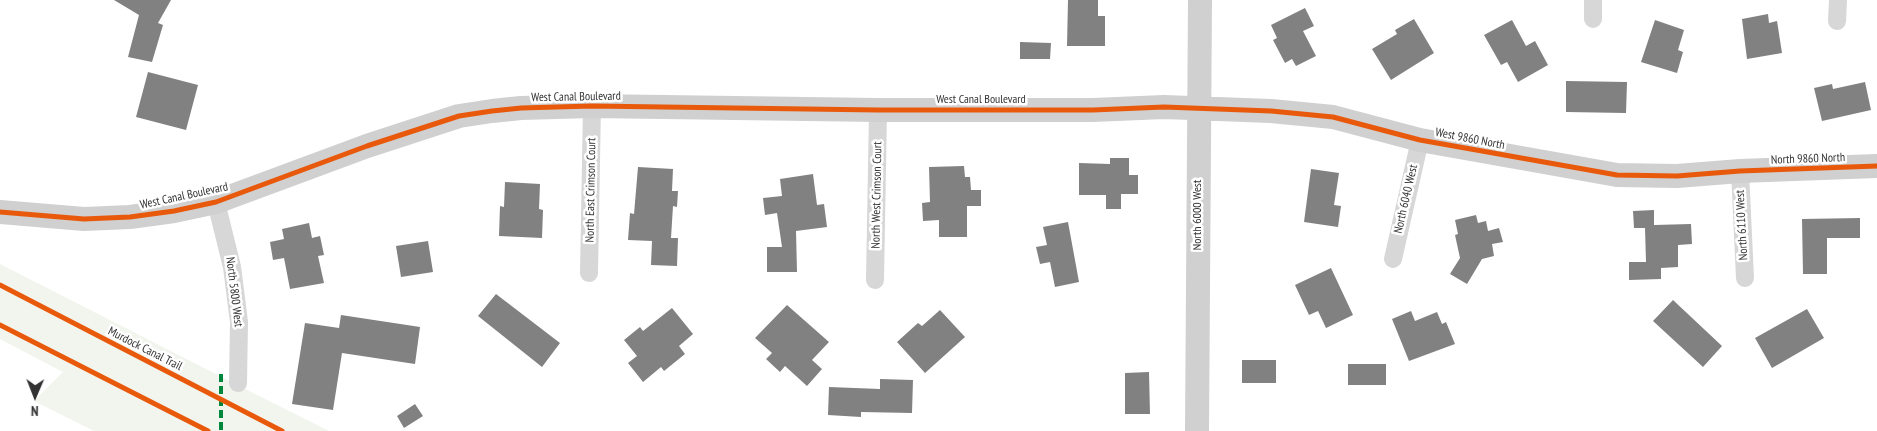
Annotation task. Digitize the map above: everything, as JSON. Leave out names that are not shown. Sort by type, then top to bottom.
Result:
[{"type":"street","name":"North 6000 West","points":[[1197,431],[1200,0]]},
{"type":"street","points":[[1593,0],[1593,19]]},
{"type":"street","points":[[1838,0],[1838,21]]},
{"type":"street","name":"West Canal Boulevard","points":[[0,212],[84,219],[130,218],[174,211],[216,202],[367,146],[459,116],[521,108],[592,106],[878,110],[1093,110],[1164,107],[1198,109]]},
{"type":"street","name":"North East Crimson Court","points":[[589,273],[592,106]]},
{"type":"street","name":"West 9860 North","points":[[1198,109],[1271,111],[1334,117],[1420,140],[1617,175],[1677,176],[1740,171]]},
{"type":"street","name":"North West Crimson Court","points":[[875,280],[878,110]]},
{"type":"street","name":"North 6040 West","points":[[1393,259],[1420,140]]},
{"type":"street","name":"North 9860 North","points":[[1740,171],[1877,166]]},
{"type":"street","name":"North 6110 West","points":[[1740,171],[1745,278]]},
{"type":"street","name":"North 5800 West","points":[[216,202],[232,266],[239,322],[238,383]]},
{"type":"shaded area","points":[[0,264],[329,431],[94,431],[34,401],[63,372],[0,339]]},
{"type":"building","points":[[114,0],[171,0],[158,23],[163,25],[152,62],[128,57],[139,15]]},
{"type":"building","points":[[1068,0],[1098,0],[1098,16],[1105,16],[1105,46],[1067,46]]},
{"type":"building","points":[[1305,8],[1314,26],[1303,31],[1316,56],[1296,66],[1292,59],[1285,63],[1273,40],[1277,38],[1271,25]]},
{"type":"building","points":[[1768,14],[1769,23],[1777,21],[1782,53],[1747,59],[1742,19]]},
{"type":"building","points":[[1414,19],[1434,53],[1391,80],[1372,49],[1397,34],[1395,30]]},
{"type":"building","points":[[1512,20],[1526,46],[1535,41],[1548,65],[1518,82],[1507,62],[1501,65],[1484,35]]},
{"type":"building","points":[[1655,20],[1684,30],[1678,50],[1683,52],[1677,73],[1641,62]]},
{"type":"building","points":[[1020,42],[1051,43],[1050,59],[1020,59]]},
{"type":"building","points":[[148,72],[198,85],[186,130],[136,117]]},
{"type":"building","points":[[1566,81],[1627,82],[1626,113],[1566,112]]},
{"type":"building","points":[[1865,82],[1871,110],[1822,121],[1814,88],[1832,84],[1833,89]]},
{"type":"building","points":[[1110,158],[1129,158],[1129,175],[1138,175],[1138,194],[1121,194],[1121,209],[1106,209],[1106,195],[1079,195],[1079,163],[1110,164]]},
{"type":"building","points":[[964,166],[965,177],[970,177],[971,190],[981,190],[981,206],[967,206],[967,237],[939,237],[939,220],[923,221],[922,203],[930,202],[929,167]]},
{"type":"building","points":[[638,167],[673,169],[672,191],[678,191],[677,207],[673,206],[671,238],[678,238],[677,266],[651,265],[652,241],[628,240],[630,213],[634,214]]},
{"type":"building","points":[[1311,169],[1339,173],[1334,205],[1341,206],[1338,227],[1304,222]]},
{"type":"building","points":[[813,174],[817,205],[824,204],[827,227],[796,231],[797,272],[767,272],[767,247],[782,247],[777,213],[765,215],[763,198],[782,196],[780,179]]},
{"type":"building","points":[[505,182],[540,184],[539,209],[543,210],[542,238],[499,236],[500,206],[504,207]]},
{"type":"building","points":[[1654,210],[1654,225],[1691,224],[1692,244],[1678,245],[1678,267],[1661,268],[1661,279],[1629,280],[1629,262],[1646,262],[1645,228],[1634,228],[1633,211]]},
{"type":"building","points":[[1476,215],[1478,223],[1486,221],[1488,231],[1499,228],[1503,242],[1492,244],[1494,256],[1482,259],[1467,284],[1450,274],[1460,258],[1455,235],[1458,234],[1455,220]]},
{"type":"building","points":[[1860,218],[1860,238],[1827,238],[1827,274],[1803,274],[1802,219]]},
{"type":"building","points":[[1068,222],[1079,282],[1055,287],[1050,262],[1040,264],[1036,247],[1047,245],[1043,227]]},
{"type":"building","points":[[309,223],[312,238],[320,236],[324,255],[318,256],[324,283],[290,289],[284,258],[273,260],[270,242],[284,239],[282,229]]},
{"type":"building","points":[[428,241],[433,272],[401,277],[396,246]]},
{"type":"building","points":[[1331,268],[1353,315],[1326,328],[1318,311],[1309,315],[1295,285]]},
{"type":"building","points":[[496,294],[560,343],[542,367],[478,316]]},
{"type":"building","points":[[1673,300],[1722,346],[1703,367],[1653,321]]},
{"type":"building","points":[[787,305],[829,342],[812,360],[822,369],[807,386],[785,366],[780,372],[766,359],[772,353],[755,338]]},
{"type":"building","points":[[672,308],[693,334],[679,346],[685,354],[664,371],[661,367],[643,382],[628,363],[637,356],[624,340],[640,327],[643,331]]},
{"type":"building","points":[[1807,309],[1824,338],[1772,368],[1755,338]]},
{"type":"building","points":[[940,310],[965,337],[925,373],[897,342],[918,323],[922,326]]},
{"type":"building","points":[[1411,311],[1415,321],[1437,312],[1442,324],[1446,322],[1455,344],[1409,361],[1392,319]]},
{"type":"building","points":[[341,315],[420,327],[415,364],[342,353],[333,410],[292,404],[305,323],[339,328]]},
{"type":"building","points":[[1242,360],[1276,360],[1276,383],[1242,383]]},
{"type":"building","points":[[1348,364],[1386,364],[1386,385],[1348,385]]},
{"type":"building","points":[[1149,372],[1150,414],[1125,414],[1125,373]]},
{"type":"building","points":[[880,379],[913,380],[912,413],[861,412],[861,417],[828,415],[829,387],[880,389]]},
{"type":"building","points":[[415,404],[423,416],[404,428],[397,416]]},
{"type":"marked path","points":[[221,374],[221,431]]},
{"type":"cycle path","points":[[0,212],[84,219],[130,217],[174,211],[216,202],[367,146],[459,116],[521,108],[592,106],[878,110],[1093,110],[1164,107],[1271,111],[1333,117],[1420,140],[1617,175],[1677,176],[1740,171],[1877,166]]},
{"type":"cycle path","name":"Murdock Canal Trail","points":[[0,285],[282,431]]},
{"type":"cycle path","points":[[0,325],[208,431]]}]
